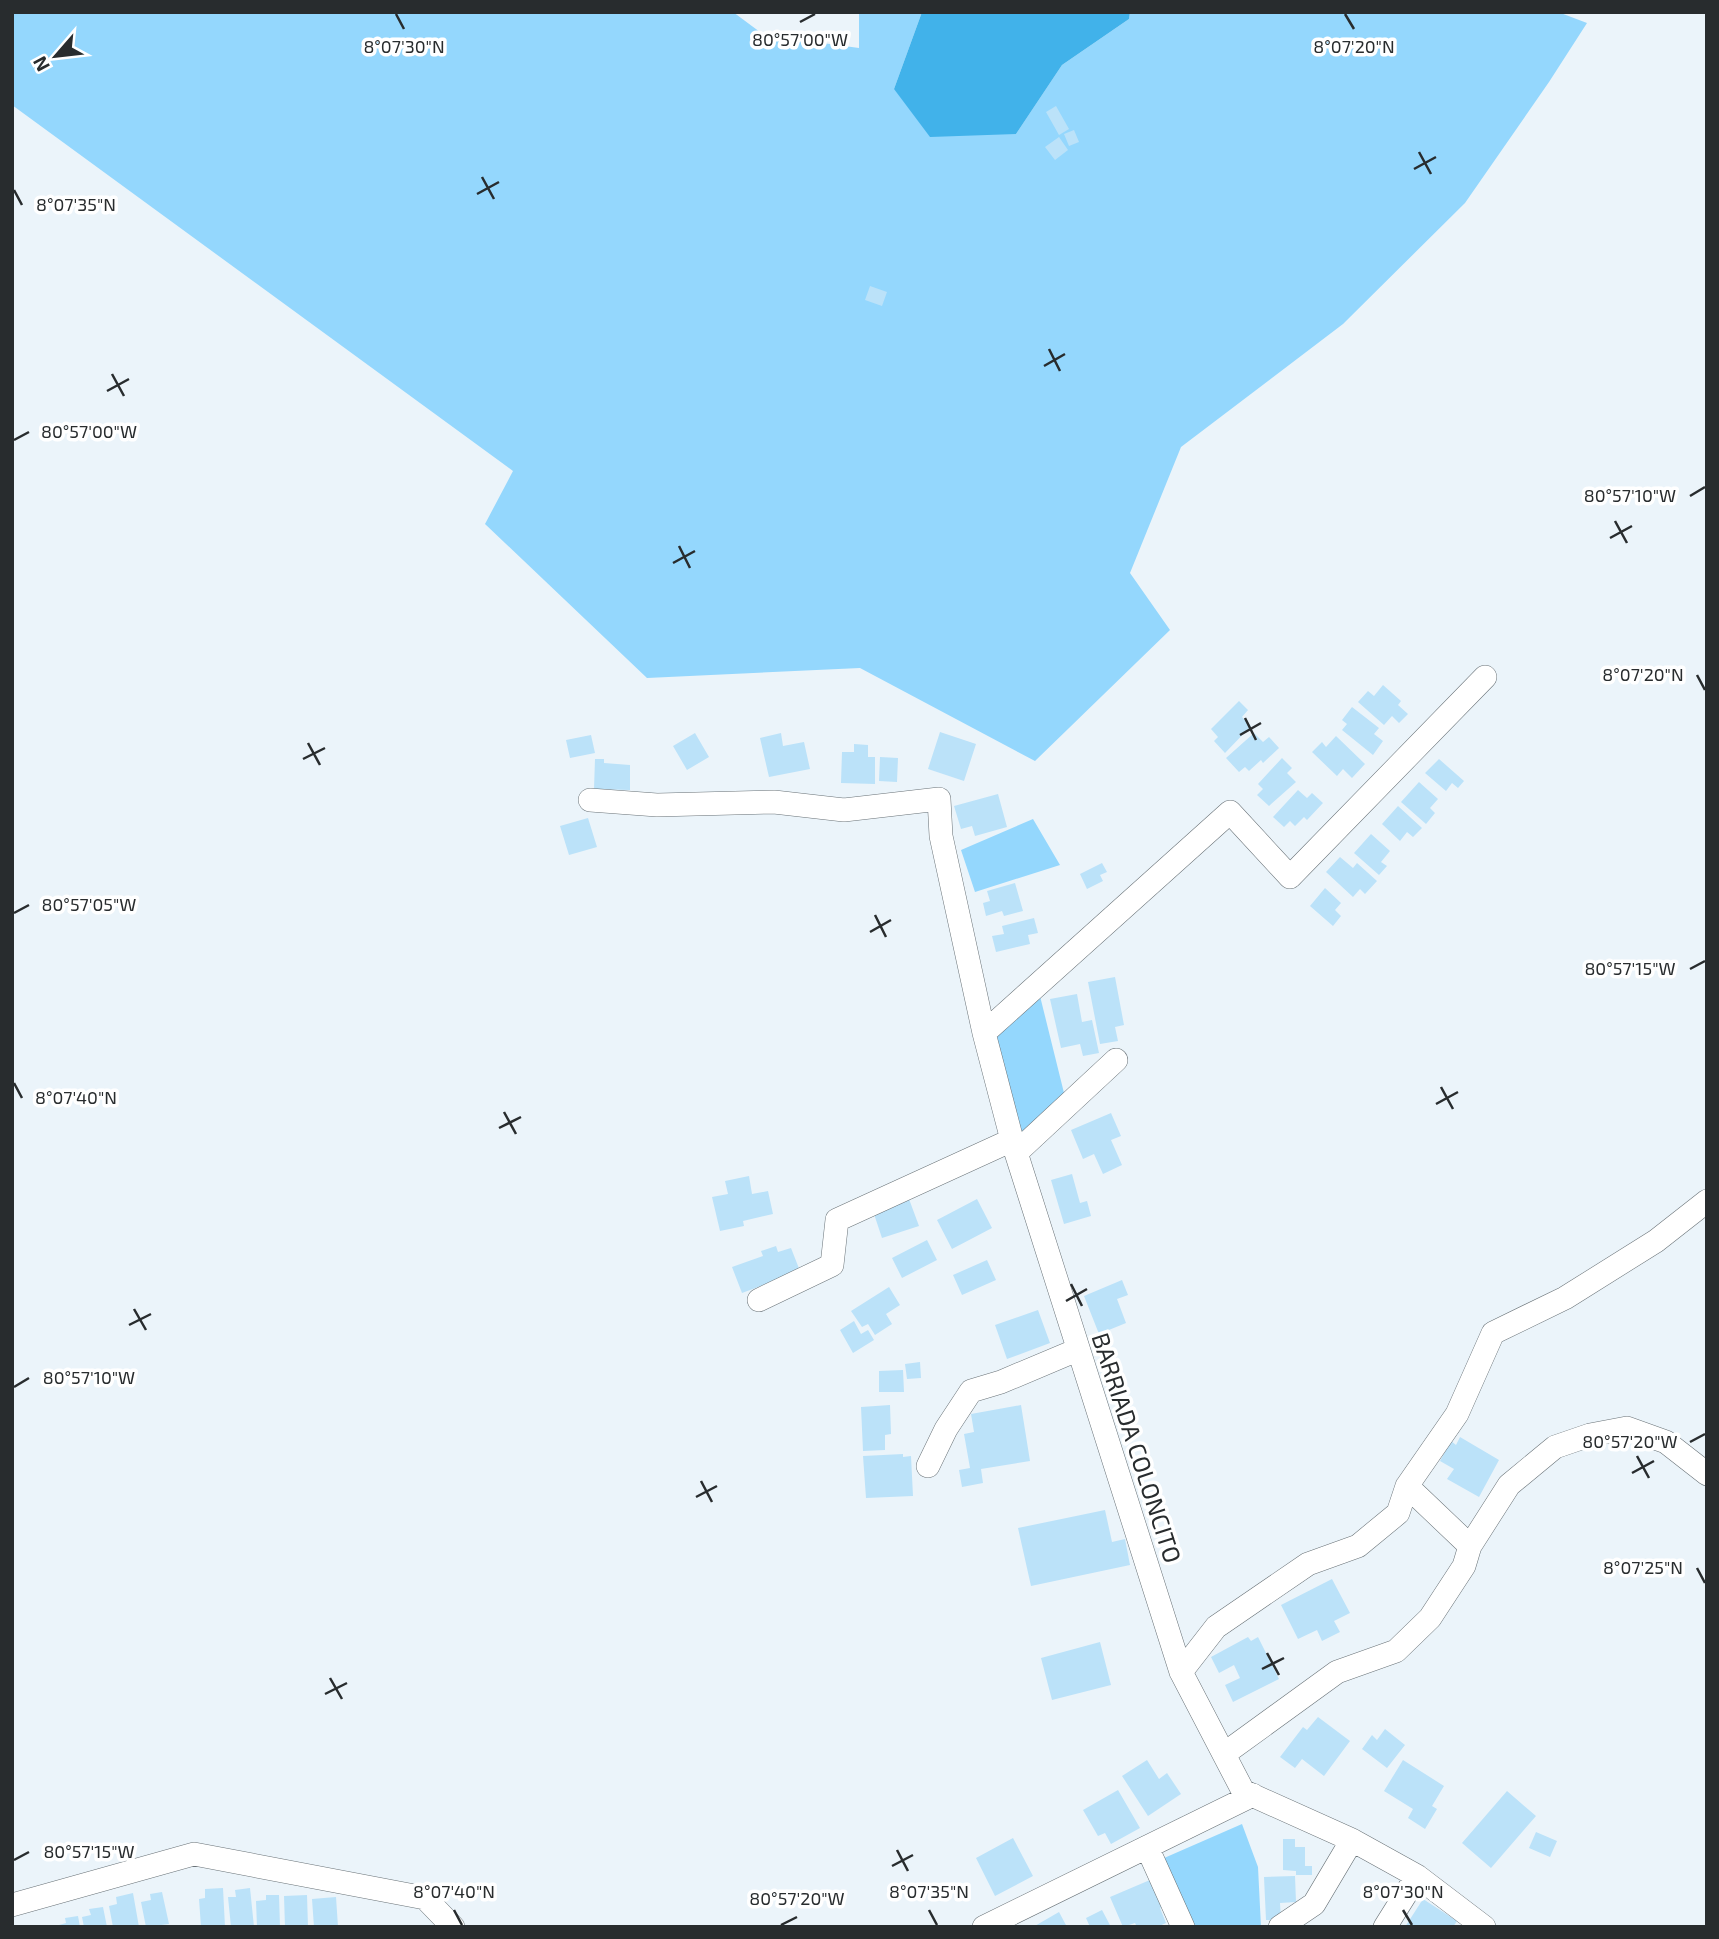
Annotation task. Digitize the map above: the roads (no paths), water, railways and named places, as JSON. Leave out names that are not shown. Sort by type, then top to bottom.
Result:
[{"type":"street","points":[[984,1033],[1230,812],[1290,877],[1485,677]]},
{"type":"street","name":"BARRIADA COLONCITO","points":[[590,800],[657,805],[774,802],[844,810],[939,799],[941,836],[984,1033],[1014,1146],[1181,1672],[1243,1791],[1352,1840],[1417,1876],[1484,1927]]},
{"type":"street","points":[[759,1300],[832,1265],[837,1220],[1014,1146],[1116,1060]]},
{"type":"street","points":[[1181,1672],[1216,1627],[1308,1564],[1358,1545],[1398,1513],[1407,1486],[1457,1414],[1493,1333],[1565,1298],[1656,1241],[1707,1201]]},
{"type":"street","points":[[928,1466],[946,1429],[971,1391],[1001,1382],[1077,1350]]},
{"type":"street","points":[[1224,1754],[1337,1672],[1396,1651],[1430,1618],[1464,1566],[1469,1546],[1509,1485],[1555,1447],[1590,1435],[1628,1428],[1666,1442],[1707,1474]]},
{"type":"street","points":[[1407,1486],[1469,1546]]},
{"type":"street","points":[[985,1927],[1253,1795]]},
{"type":"street","points":[[1280,1927],[1314,1904],[1352,1840]]},
{"type":"street","points":[[1147,1847],[1183,1927]]},
{"type":"street","points":[[12,1905],[194,1854],[425,1898],[453,1927]]},
{"type":"street","points":[[1385,1927],[1417,1876]]}]
